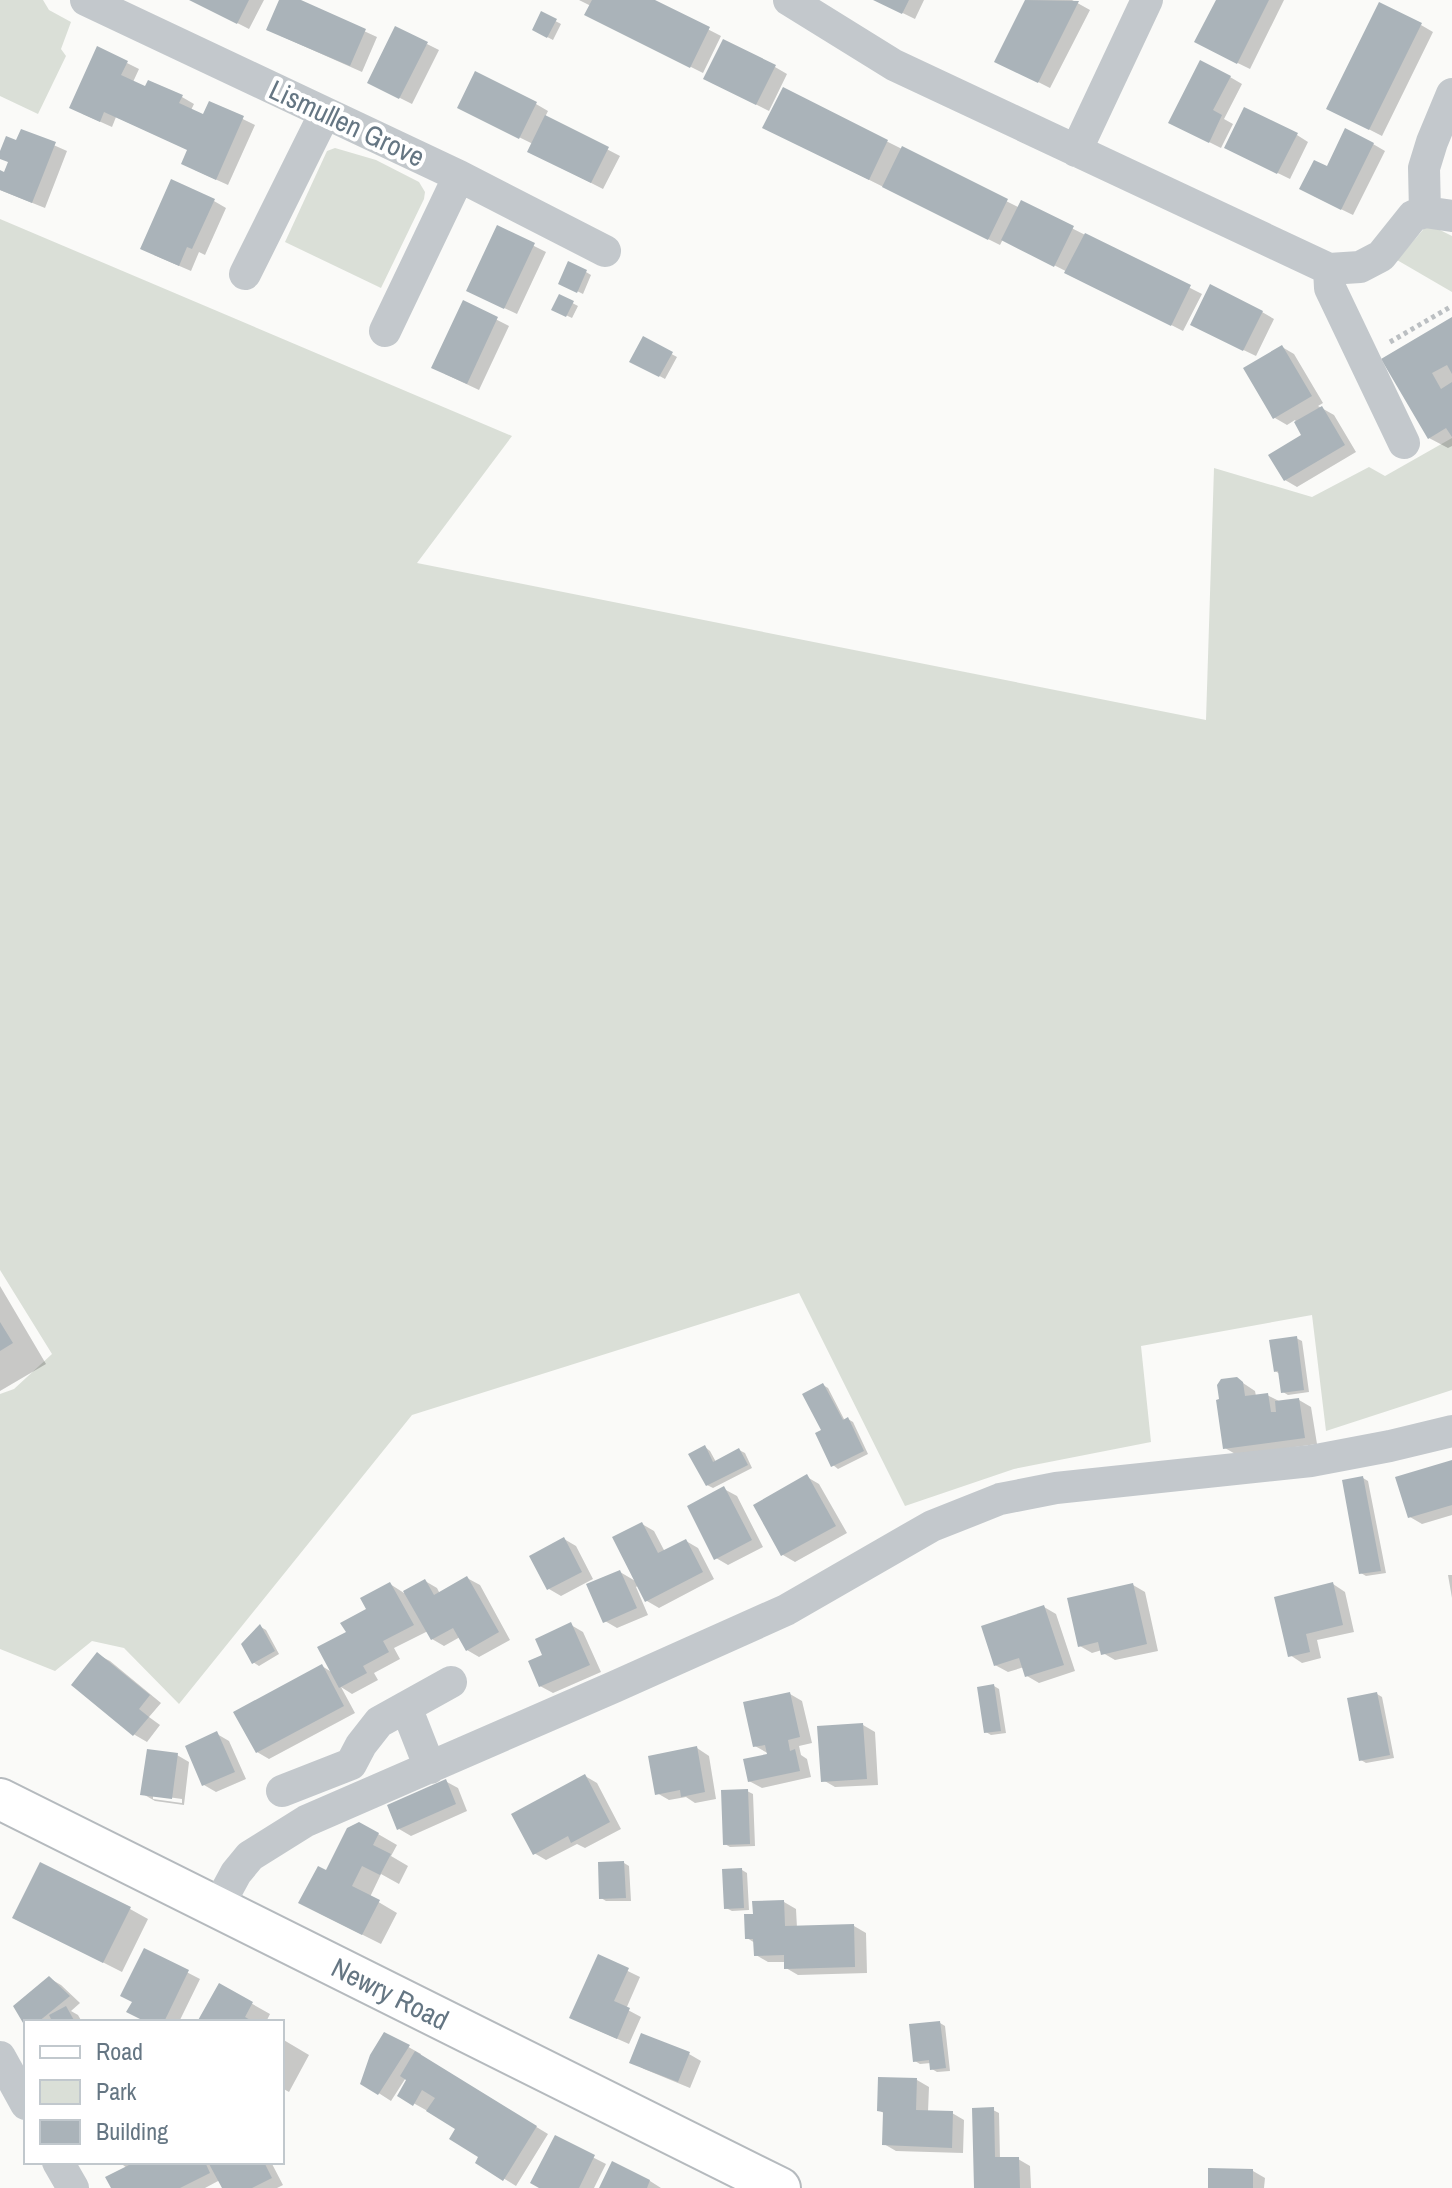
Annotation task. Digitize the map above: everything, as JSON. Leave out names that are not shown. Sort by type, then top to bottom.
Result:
[{"type":"main road","name":"Newry Road","points":[[0,1799],[780,2188]]},
{"type":"street","name":"Lismullen Grove","points":[[86,0],[459,176],[605,251]]},
{"type":"street","points":[[789,0],[894,65],[1329,269],[1360,267],[1381,256],[1413,216],[1438,214],[1424,168],[1452,94]]},
{"type":"street","points":[[1076,151],[1147,0]]},
{"type":"street","points":[[245,274],[325,113]]},
{"type":"street","points":[[385,331],[459,176]]},
{"type":"street","points":[[1329,269],[1330,288],[1404,443]]},
{"type":"street","points":[[217,1908],[236,1873],[250,1856],[306,1821],[786,1610],[932,1526],[1000,1499],[1056,1488],[1311,1461],[1452,1431]]},
{"type":"street","points":[[282,1791],[351,1764],[379,1722],[451,1682]]},
{"type":"street","points":[[406,1707],[430,1768]]},
{"type":"street","points":[[0,2057],[24,2100]]},
{"type":"street","points":[[59,2164],[73,2188]]},
{"type":"path","points":[[1363,357],[1452,306]]},
{"type":"green space","points":[[0,0],[43,0],[49,10],[71,22],[61,49],[66,56],[38,114],[0,96]]},
{"type":"green space","points":[[335,148],[376,160],[419,182],[425,192],[381,288],[285,242],[327,151]]},
{"type":"green space","points":[[0,219],[512,436],[417,563],[1206,720],[1214,468],[1312,497],[1369,467],[1385,476],[1452,438],[1452,1390],[1326,1431],[1312,1315],[1141,1346],[1151,1442],[1014,1469],[905,1506],[799,1293],[412,1415],[179,1704],[124,1648],[92,1641],[55,1671],[0,1649],[0,1394],[14,1389],[52,1354],[0,1270]]},
{"type":"green space","points":[[1428,224],[1452,236],[1452,292],[1397,260]]},
{"type":"building","points":[[189,0],[249,0],[237,24]]},
{"type":"building","points":[[279,0],[301,0],[366,29],[350,66],[266,30]]},
{"type":"building","points":[[592,0],[655,0],[710,27],[690,68],[584,15]]},
{"type":"building","points":[[873,0],[909,0],[902,14]]},
{"type":"building","points":[[1025,0],[1079,1],[1038,83],[994,62]]},
{"type":"building","points":[[1216,0],[1269,0],[1237,64],[1194,42]]},
{"type":"building","points":[[1379,2],[1422,23],[1369,130],[1326,109]]},
{"type":"building","points":[[541,11],[557,19],[547,38],[532,30]]},
{"type":"building","points":[[395,26],[428,42],[399,99],[367,83]]},
{"type":"building","points":[[723,39],[776,65],[756,105],[703,79]]},
{"type":"building","points":[[97,46],[128,61],[121,75],[145,86],[148,80],[183,95],[179,103],[203,114],[209,101],[244,116],[216,180],[181,164],[187,150],[104,112],[100,122],[69,108]]},
{"type":"building","points":[[1200,60],[1231,76],[1213,110],[1222,115],[1209,143],[1168,123]]},
{"type":"building","points":[[475,71],[537,102],[519,139],[457,108]]},
{"type":"building","points":[[783,87],[888,140],[869,180],[762,128]]},
{"type":"building","points":[[1244,107],[1298,133],[1277,174],[1224,148]]},
{"type":"building","points":[[545,115],[609,147],[591,183],[527,152]]},
{"type":"building","points":[[1345,128],[1374,143],[1341,210],[1299,189],[1314,160],[1327,166]]},
{"type":"building","points":[[21,129],[56,142],[32,203],[0,190],[0,170],[4,172],[8,162],[0,159],[0,151],[6,136],[16,140]]},
{"type":"building","points":[[902,146],[1008,199],[988,240],[882,187]]},
{"type":"building","points":[[171,179],[215,199],[192,249],[187,247],[179,266],[140,249]]},
{"type":"building","points":[[1021,200],[1074,226],[1054,267],[1001,240]]},
{"type":"building","points":[[497,225],[535,243],[504,309],[466,291]]},
{"type":"building","points":[[1085,233],[1191,285],[1171,326],[1064,273]]},
{"type":"building","points":[[568,261],[587,270],[577,293],[558,284]]},
{"type":"building","points":[[1210,284],[1263,311],[1243,351],[1190,325]]},
{"type":"building","points":[[559,294],[574,301],[566,317],[551,310]]},
{"type":"building","points":[[463,300],[498,317],[467,384],[431,368]]},
{"type":"building","points":[[1452,317],[1452,374],[1447,365],[1432,373],[1441,389],[1452,382],[1452,437],[1446,428],[1428,439],[1381,359]]},
{"type":"building","points":[[643,336],[673,352],[659,377],[629,362]]},
{"type":"building","points":[[1282,345],[1312,396],[1273,419],[1243,368]]},
{"type":"building","points":[[1322,406],[1345,445],[1284,481],[1268,455],[1301,435],[1294,422]]},
{"type":"building","points":[[0,1322],[13,1343],[0,1351]]},
{"type":"building","points":[[1297,1336],[1304,1390],[1281,1393],[1269,1340]]},
{"type":"building","points":[[1237,1377],[1243,1382],[1245,1396],[1268,1393],[1271,1412],[1276,1412],[1275,1401],[1299,1398],[1305,1438],[1223,1449],[1217,1385],[1221,1379]]},
{"type":"building","points":[[823,1383],[843,1420],[848,1417],[864,1451],[831,1467],[815,1433],[821,1430],[802,1394]]},
{"type":"building","points":[[705,1445],[713,1462],[739,1448],[748,1465],[706,1486],[688,1454]]},
{"type":"building","points":[[1452,1460],[1452,1505],[1408,1518],[1395,1477]]},
{"type":"building","points":[[807,1474],[836,1526],[781,1556],[753,1505]]},
{"type":"building","points":[[1363,1476],[1381,1571],[1359,1574],[1342,1480]]},
{"type":"building","points":[[724,1486],[752,1540],[714,1560],[687,1506]]},
{"type":"building","points":[[642,1522],[658,1553],[686,1539],[703,1572],[645,1602],[612,1537]]},
{"type":"building","points":[[564,1537],[582,1572],[547,1590],[529,1556]]},
{"type":"building","points":[[620,1570],[637,1608],[603,1623],[586,1584]]},
{"type":"building","points":[[467,1576],[499,1632],[466,1651],[453,1628],[431,1640],[403,1591],[425,1579],[434,1595]]},
{"type":"building","points":[[390,1582],[414,1625],[383,1641],[389,1652],[363,1666],[367,1673],[339,1688],[317,1647],[346,1632],[340,1623],[366,1609],[360,1598]]},
{"type":"building","points":[[1333,1582],[1343,1625],[1306,1634],[1310,1652],[1288,1657],[1274,1597]]},
{"type":"building","points":[[1133,1583],[1147,1644],[1101,1655],[1098,1642],[1078,1647],[1067,1598]]},
{"type":"building","points":[[1044,1605],[1064,1665],[1025,1677],[1019,1658],[994,1666],[981,1626]]},
{"type":"building","points":[[571,1622],[590,1665],[539,1687],[528,1661],[542,1655],[535,1639]]},
{"type":"building","points":[[260,1624],[275,1651],[252,1664],[241,1644]]},
{"type":"building","points":[[97,1652],[150,1695],[139,1709],[149,1717],[133,1736],[71,1685]]},
{"type":"building","points":[[322,1664],[344,1706],[256,1753],[233,1712]]},
{"type":"building","points":[[994,1684],[1001,1731],[984,1733],[977,1687]]},
{"type":"building","points":[[790,1692],[800,1737],[788,1740],[790,1751],[795,1749],[800,1771],[748,1782],[743,1759],[767,1754],[765,1745],[753,1747],[743,1702]]},
{"type":"building","points":[[1377,1692],[1390,1755],[1359,1761],[1347,1698]]},
{"type":"building","points":[[863,1723],[867,1779],[821,1782],[817,1726]]},
{"type":"building","points":[[217,1731],[235,1772],[202,1786],[185,1746]]},
{"type":"building","points":[[697,1746],[705,1792],[681,1797],[680,1790],[655,1795],[648,1756]]},
{"type":"building","points":[[147,1749],[178,1753],[172,1799],[140,1795]]},
{"type":"building","points":[[585,1774],[610,1822],[571,1843],[568,1836],[533,1855],[511,1814]]},
{"type":"building","points":[[446,1779],[456,1804],[397,1830],[387,1805]]},
{"type":"building","points":[[748,1789],[750,1844],[723,1845],[721,1790]]},
{"type":"building","points":[[359,1822],[379,1833],[373,1845],[391,1854],[380,1875],[362,1866],[352,1886],[380,1900],[362,1935],[298,1903],[318,1866],[326,1870],[347,1828]]},
{"type":"building","points":[[624,1861],[626,1898],[599,1899],[598,1862]]},
{"type":"building","points":[[40,1862],[131,1907],[103,1963],[12,1918]]},
{"type":"building","points":[[742,1868],[744,1908],[724,1909],[722,1869]]},
{"type":"building","points":[[784,1900],[785,1926],[854,1924],[855,1967],[784,1969],[784,1955],[754,1956],[753,1939],[745,1939],[744,1914],[753,1914],[752,1901]]},
{"type":"building","points":[[144,1948],[189,1970],[165,2020],[142,2020],[126,2012],[132,2002],[120,1996]]},
{"type":"building","points":[[598,1954],[629,1968],[614,2001],[630,2008],[617,2039],[569,2018]]},
{"type":"building","points":[[49,1976],[70,1996],[40,2020],[24,2020],[24,2025],[13,2006]]},
{"type":"building","points":[[219,1983],[253,2002],[245,2017],[250,2020],[198,2020]]},
{"type":"building","points":[[66,2006],[74,2020],[49,2020],[49,2015]]},
{"type":"building","points":[[940,2021],[946,2068],[930,2070],[929,2060],[913,2062],[909,2024]]},
{"type":"building","points":[[384,2032],[410,2045],[378,2095],[360,2084],[370,2055]]},
{"type":"building","points":[[641,2033],[690,2052],[678,2082],[629,2063]]},
{"type":"building","points":[[415,2051],[537,2126],[503,2181],[475,2163],[478,2157],[449,2139],[455,2129],[426,2111],[435,2098],[422,2090],[413,2106],[397,2096],[406,2080],[400,2076]]},
{"type":"building","points":[[878,2077],[917,2078],[916,2110],[953,2111],[952,2148],[882,2145],[883,2112],[877,2111]]},
{"type":"building","points":[[994,2107],[995,2157],[1019,2157],[1020,2188],[974,2188],[972,2108]]},
{"type":"building","points":[[555,2135],[595,2155],[579,2188],[539,2188],[530,2183]]},
{"type":"building","points":[[612,2161],[650,2180],[647,2188],[599,2188]]},
{"type":"building","points":[[131,2164],[206,2164],[210,2173],[180,2188],[111,2188],[105,2177]]},
{"type":"building","points":[[209,2164],[265,2164],[272,2178],[252,2188],[222,2188]]},
{"type":"building","points":[[1208,2168],[1253,2169],[1253,2188],[1208,2188]]}]
